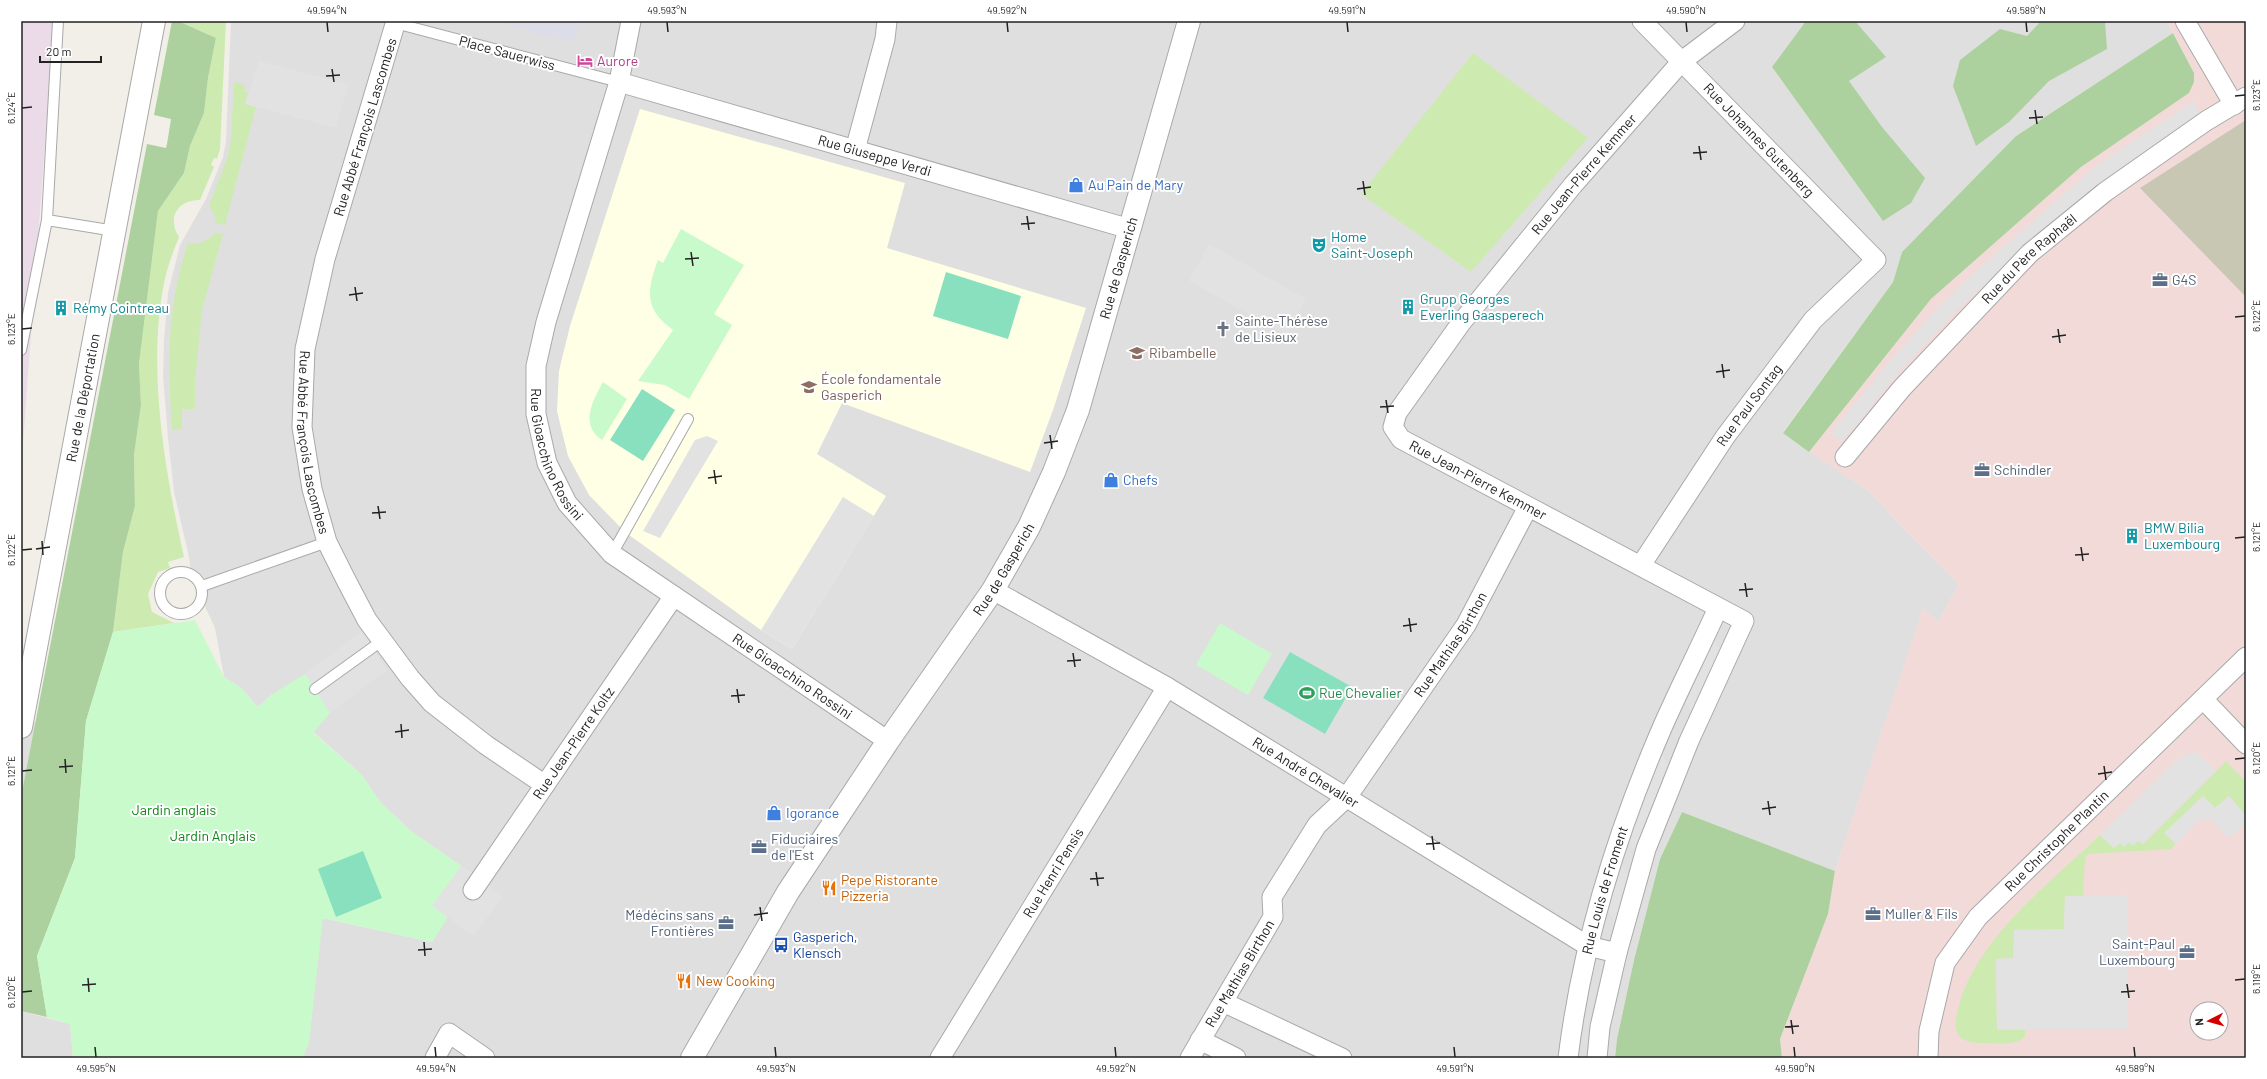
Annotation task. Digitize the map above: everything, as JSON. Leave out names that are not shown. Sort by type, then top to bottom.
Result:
[{"type":"street","name":"Rue de la Déportation","points":[[21,727],[154,21]]},
{"type":"street","name":"Rue Gioacchino Rossini","points":[[631,21],[619,82],[546,322],[536,366],[536,414],[547,463],[567,503],[612,554],[888,741]]},
{"type":"street","points":[[855,150],[885,39],[887,21]]},
{"type":"street","name":"Rue de Gasperich","points":[[696,1057],[788,892],[888,741],[993,590],[1029,527],[1062,452],[1078,410],[1189,21]]},
{"type":"street","name":"Rue Johannes Gutenberg","points":[[1642,21],[1876,260]]},
{"type":"street","name":"Rue Jean-Pierre Kemmer","points":[[1723,610],[1641,565],[1401,440],[1393,427],[1397,413],[1461,323],[1573,185],[1682,61],[1735,21]]},
{"type":"street","points":[[2185,21],[2240,101]]},
{"type":"street","name":"Rue Abbé François Lascombes","points":[[396,22],[325,259],[305,349],[302,427],[312,489],[326,542],[367,620],[410,678],[432,703],[486,745],[545,785]]},
{"type":"street","name":"Rue Giuseppe Verdi","points":[[619,82],[1130,229]]},
{"type":"street","name":"Rue du Père Raphaël","points":[[1845,457],[1902,388],[2030,253],[2104,192],[2206,121],[2240,101]]},
{"type":"street","name":"Rue Paul Sontag","points":[[1641,565],[1725,437],[1813,320],[1876,260]]},
{"type":"street","name":"Rue Mathias Birthon","points":[[1190,1058],[1274,917],[1272,897],[1318,825],[1347,797],[1466,625],[1528,507]]},
{"type":"street","name":"Rue André Chevalier","points":[[993,590],[1167,687],[1588,946],[1617,953]]},
{"type":"street","name":"Rue Jean-Pierre Koltz","points":[[473,890],[674,596]]},
{"type":"street","name":"Rue Louis de Froment","points":[[1568,1058],[1588,946],[1619,841],[1662,728],[1723,610],[1744,620],[1688,741],[1646,849],[1617,953],[1600,1027],[1597,1058]]},
{"type":"street","name":"Rue Christophe Plantin","points":[[1928,1058],[1929,1031],[1945,963],[1978,917],[2246,657]]},
{"type":"street","name":"Rue Henri Pensis","points":[[940,1058],[1167,687]]},
{"type":"street","points":[[2203,699],[2246,744]]},
{"type":"street","points":[[1662,728],[1688,741]]},
{"type":"street","points":[[1223,1002],[1342,1058]]},
{"type":"street","points":[[435,1058],[450,1033],[485,1058]]},
{"type":"street","points":[[1200,1040],[1236,1058]]},
{"type":"lane","points":[[21,350],[47,220],[58,21]]},
{"type":"lane","name":"Place Sauerwiss","points":[[396,22],[619,82]]},
{"type":"lane","points":[[47,220],[115,230]]},
{"type":"lane","points":[[612,554],[688,419]]},
{"type":"lane","points":[[202,586],[326,542]]},
{"type":"lane","points":[[176,571],[191,573],[202,586],[202,600],[194,612],[176,615],[163,606],[158,592],[164,578],[176,571]]},
{"type":"lane","points":[[315,689],[383,640]]},
{"type":"shaded area","points":[[21,21],[54,21],[21,471]]},
{"type":"shaded area","points":[[231,21],[2167,21],[2173,33],[2016,136],[1902,252],[1893,282],[1783,432],[1867,490],[1959,585],[1938,622],[1923,609],[1835,871],[1682,812],[1660,859],[1634,960],[1617,1039],[1615,1058],[303,1058],[309,1041],[322,918],[432,942],[471,873],[411,831],[381,803],[361,774],[271,695],[258,707],[241,688],[224,677],[215,628],[202,600],[202,586],[191,573],[189,557],[174,492],[163,376],[164,340],[168,293],[180,245],[206,199],[223,157],[226,141]]},
{"type":"shaded area","points":[[494,21],[579,21],[576,41],[552,38]]},
{"type":"shaded area","points":[[2167,21],[2246,21],[2246,1058],[1782,1058],[1780,1039],[1828,914],[1835,871],[1923,608],[1938,622],[1959,585],[1867,490],[1809,452],[1931,299],[2081,167],[2189,93],[2194,73]]},
{"type":"shaded area","points":[[259,61],[348,84],[336,128],[245,104]]},
{"type":"shaded area","points":[[2194,101],[2200,114],[2113,176],[2059,217],[1955,312],[1899,372],[1843,442],[1831,433],[1887,365],[1941,304],[1983,265],[2096,166]]},
{"type":"shaded area","name":"École fondamentale Gasperich","points":[[640,109],[905,183],[887,248],[1086,308],[1053,410],[1030,472],[842,403],[817,454],[886,496],[792,649],[761,630],[625,532],[589,495],[568,456],[557,411],[559,371],[570,326]]},
{"type":"shaded area","points":[[2246,120],[2246,297],[2140,188]]},
{"type":"shaded area","points":[[1209,244],[1306,299],[1286,335],[1189,281]]},
{"type":"shaded area","points":[[707,436],[718,441],[660,538],[643,531],[695,440]]},
{"type":"shaded area","points":[[843,497],[874,516],[792,649],[761,630]]},
{"type":"shaded area","points":[[361,632],[387,670],[330,713],[305,674]]},
{"type":"shaded area","points":[[1713,636],[1720,652],[1691,712],[1682,697]]},
{"type":"shaded area","points":[[21,719],[36,722],[21,797]]},
{"type":"shaded area","points":[[1660,747],[1667,765],[1636,853],[1626,839]]},
{"type":"shaded area","points":[[2196,752],[2216,771],[2143,844],[2138,841],[2133,846],[2129,842],[2124,847],[2120,843],[2114,848],[2100,835],[2178,759],[2187,754]]},
{"type":"shaded area","points":[[2203,796],[2215,808],[2229,796],[2246,816],[2246,823],[2229,838],[2210,819],[2200,819],[2176,844],[2164,833]]},
{"type":"shaded area","points":[[1621,863],[1630,879],[1617,926],[1607,909]]},
{"type":"shaded area","points":[[461,866],[503,896],[474,936],[432,906]]},
{"type":"shaded area","points":[[2128,895],[2127,1029],[1997,1030],[1996,959],[2013,958],[2014,930],[2064,929],[2065,896]]},
{"type":"shaded area","points":[[21,1011],[70,1024],[73,1058],[21,1058]]},
{"type":"green space","points":[[172,21],[178,21],[216,38],[208,78],[204,113],[190,146],[184,173],[158,211],[139,364],[141,405],[134,455],[135,506],[123,552],[113,632],[86,721],[75,858],[37,956],[47,1017],[21,1011],[21,797],[147,144],[166,148],[167,144],[171,119],[154,115]]},
{"type":"green space","points":[[178,21],[226,21],[220,149],[217,159],[214,158],[211,165],[214,167],[200,200],[185,203],[176,211],[174,223],[179,237],[165,277],[159,316],[157,351],[160,421],[170,491],[184,557],[168,562],[170,568],[158,572],[148,594],[152,612],[174,623],[113,632],[123,552],[135,506],[134,455],[141,405],[139,364],[158,211],[184,173],[190,146],[204,113],[208,78],[216,38]]},
{"type":"green space","points":[[1806,21],[1855,21],[1886,57],[1849,81],[1882,127],[1925,178],[1911,203],[1883,221],[1772,67]]},
{"type":"green space","points":[[2041,21],[2105,21],[2107,49],[2049,81],[2009,122],[1976,146],[1953,86],[1960,60],[2000,29],[2027,36]]},
{"type":"green space","points":[[2173,33],[2194,73],[2194,82],[2189,93],[2081,167],[1931,299],[1809,452],[1783,433],[1893,282],[1902,252],[2016,136]]},
{"type":"green space","points":[[1473,53],[1588,138],[1471,272],[1361,194]]},
{"type":"green space","points":[[237,82],[245,86],[244,91],[248,93],[245,104],[256,107],[225,225],[216,223],[215,216],[209,206],[228,156],[231,139],[234,83]]},
{"type":"green space","points":[[681,229],[744,265],[714,314],[732,325],[689,399],[665,385],[638,381],[673,330],[657,315],[650,300],[650,291],[651,282],[658,260],[663,263]]},
{"type":"green space","points":[[215,233],[223,234],[202,310],[195,382],[195,409],[182,409],[182,429],[172,430],[170,336],[172,313],[181,267],[188,243],[203,242]]},
{"type":"green space","points":[[946,272],[1021,296],[1008,339],[933,316]]},
{"type":"green space","points":[[603,382],[627,399],[602,440],[595,434],[591,427],[590,412],[595,397]]},
{"type":"green space","points":[[642,389],[675,410],[643,461],[610,440]]},
{"type":"green space","name":"Jardin Anglais","points":[[195,620],[224,677],[241,688],[258,707],[271,695],[305,674],[330,713],[313,733],[361,774],[381,803],[411,831],[471,873],[442,927],[432,942],[323,918],[309,1042],[303,1058],[73,1058],[70,1024],[47,1017],[37,956],[75,858],[86,721],[113,632]]},
{"type":"green space","points":[[1220,623],[1272,654],[1248,695],[1196,665]]},
{"type":"green space","name":"Rue Chevalier","points":[[1290,652],[1352,687],[1325,734],[1263,698]]},
{"type":"green space","points":[[2226,761],[2246,782],[2246,816],[2229,796],[2215,808],[2203,796],[2165,833],[2176,844],[2171,849],[2089,854],[2085,858],[2083,896],[2065,896],[2064,930],[2013,958],[1996,959],[1997,1030],[2025,1030],[2025,1037],[2014,1042],[2002,1044],[1978,1043],[1963,1040],[1956,1030],[1956,1020],[1963,993],[1976,967],[1993,942],[2013,918],[2100,835],[2114,848],[2120,843],[2138,840],[2143,844]]},
{"type":"green space","points":[[1682,812],[1835,871],[1828,914],[1780,1039],[1782,1058],[1615,1058],[1617,1039],[1634,960],[1660,859]]},
{"type":"green space","points":[[363,851],[382,898],[336,917],[318,869]]},
{"type":"place","name":"Aurore","points":[[585,61]]},
{"type":"place","name":"Au Pain de Mary","points":[[1076,185]]},
{"type":"place","name":"Home Saint-Joseph","points":[[1319,245]]},
{"type":"place","name":"G4S","points":[[2160,280]]},
{"type":"place","name":"Grupp Georges Everling Gaasperech","points":[[1408,307]]},
{"type":"place","name":"Rémy Cointreau","points":[[61,308]]},
{"type":"place","name":"Sainte-Thérèse de Lisieux","points":[[1223,329]]},
{"type":"place","name":"Ribambelle","points":[[1137,353]]},
{"type":"place","name":"École fondamentale Gasperich","points":[[809,387]]},
{"type":"place","name":"Schindler","points":[[1982,470]]},
{"type":"place","name":"Chefs","points":[[1111,480]]},
{"type":"place","name":"BMW Bilia Luxembourg","points":[[2132,536]]},
{"type":"place","name":"Rue Chevalier","points":[[1307,693]]},
{"type":"place","name":"Igorance","points":[[774,813]]},
{"type":"place","name":"Fiduciaires de l'Est","points":[[759,847]]},
{"type":"place","name":"Pepe Ristorante Pizzeria","points":[[829,888]]},
{"type":"place","name":"Muller & Fils","points":[[1873,914]]},
{"type":"place","name":"Médécins sans Frontières","points":[[726,923]]},
{"type":"place","name":"Gasperich, Klensch","points":[[781,945]]},
{"type":"place","name":"Saint-Paul Luxembourg","points":[[2187,952]]},
{"type":"place","name":"New Cooking","points":[[684,981]]},
{"type":"park label","name":"Jardin anglais","points":[[174,810]]}]
